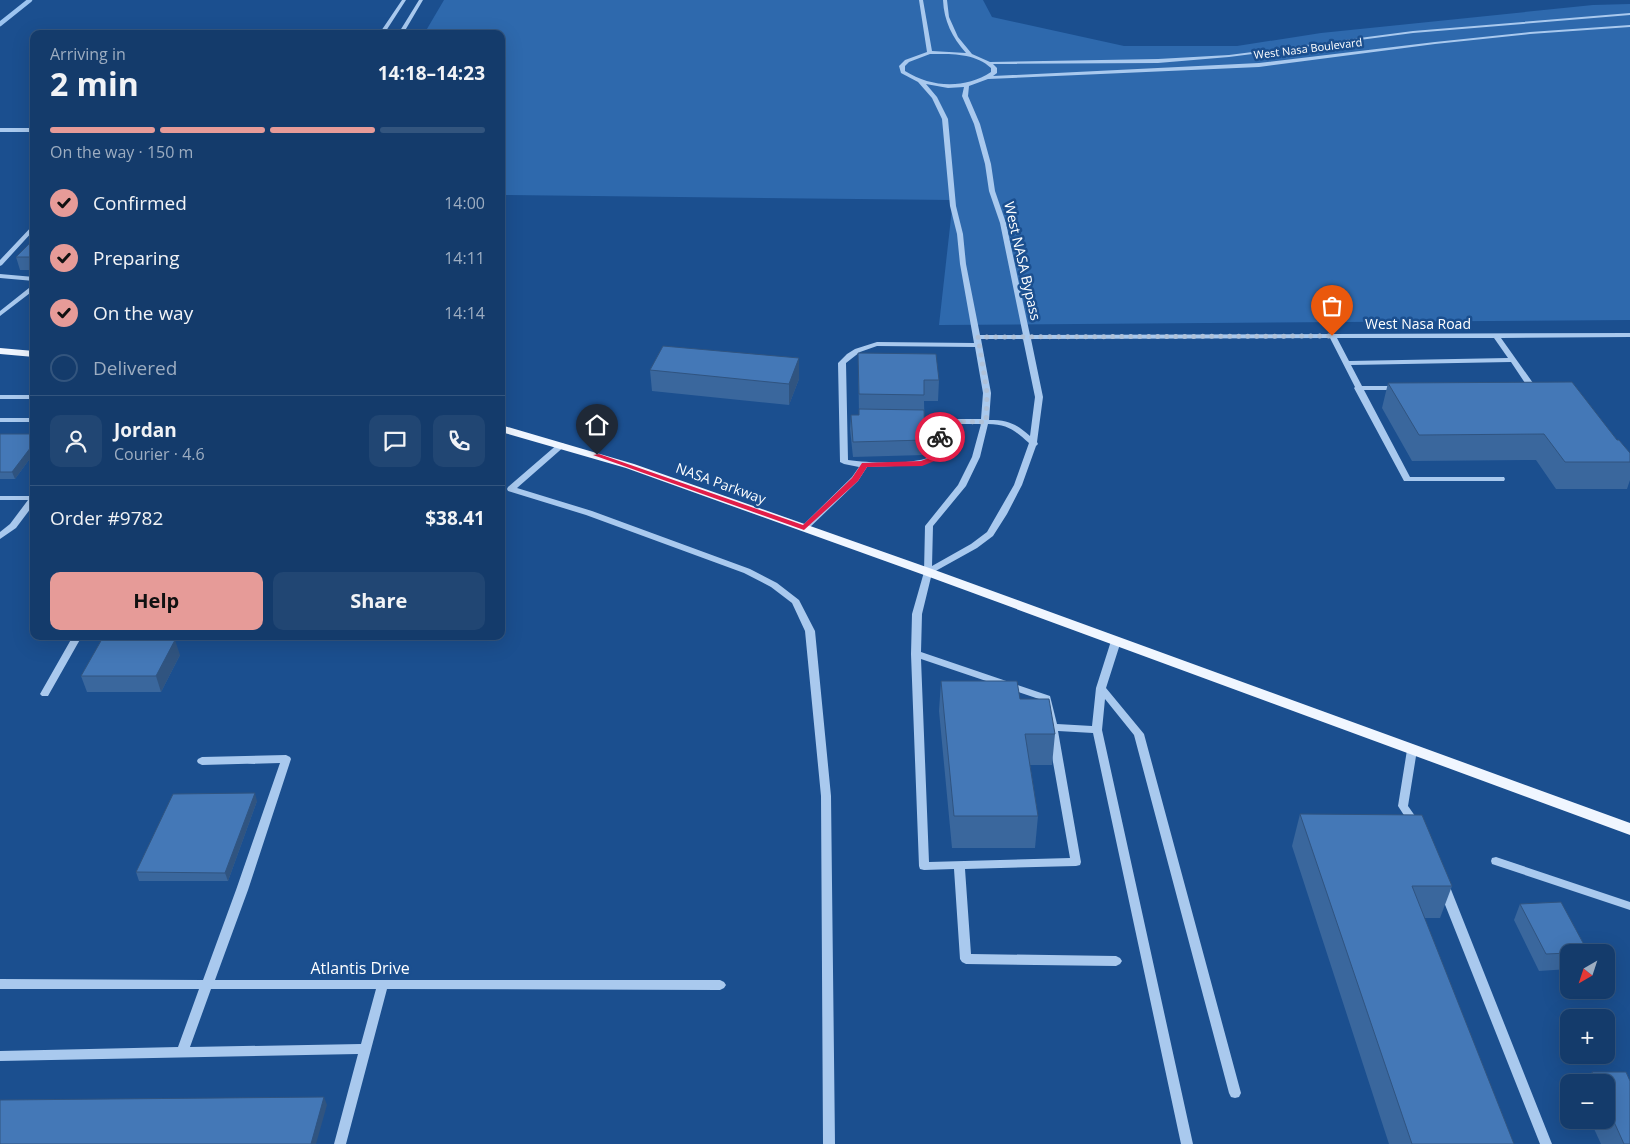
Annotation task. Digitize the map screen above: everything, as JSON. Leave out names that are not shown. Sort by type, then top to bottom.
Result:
[{"type":"main road","points":[[0,351],[30,354]]},
{"type":"main road","name":"NASA Parkway","points":[[505,429],[630,466],[928,572],[1630,830]]},
{"type":"street","points":[[384,30],[404,0]]},
{"type":"street","points":[[402,30],[421,0]]},
{"type":"street","points":[[921,0],[930,53]]},
{"type":"street","points":[[945,0],[946,17],[954,37],[971,56]]},
{"type":"street","name":"West Nasa Boulevard","points":[[990,63],[1158,60],[1229,56],[1413,32],[1630,14]]},
{"type":"street","name":"West Nasa Boulevard","points":[[988,78],[1250,66],[1435,43],[1530,33],[1630,26]]},
{"type":"street","points":[[930,53],[971,56],[990,63],[994,68],[994,73],[988,78],[966,84],[942,85],[920,81],[903,72],[902,66],[906,61],[916,56],[930,53]]},
{"type":"street","points":[[916,654],[1047,698],[1076,862],[924,866],[916,654],[917,614],[928,572],[929,526],[962,486],[976,458],[986,422],[987,393],[963,264],[960,234],[952,206],[945,119],[934,96],[920,81]]},
{"type":"street","name":"West NASA Bypass","points":[[928,572],[989,535],[1017,490],[1034,444],[1039,397],[1003,222],[992,191],[988,164],[977,124],[965,96],[966,84]]},
{"type":"street","points":[[0,130],[30,130]]},
{"type":"street","points":[[0,264],[30,230]]},
{"type":"street","points":[[0,276],[30,279]]},
{"type":"street","points":[[0,314],[30,289]]},
{"type":"street","points":[[1496,335],[1529,386],[1518,387]]},
{"type":"street","name":"West Nasa Road","points":[[843,419],[842,363],[848,355],[862,347],[877,344],[978,341],[1025,336],[1630,335]]},
{"type":"street","points":[[1332,336],[1407,479],[1501,479]]},
{"type":"street","points":[[1346,363],[1513,360]]},
{"type":"street","points":[[1358,388],[1406,388]]},
{"type":"street","points":[[0,397],[30,397]]},
{"type":"street","points":[[852,420],[843,419],[844,462],[864,465],[922,464],[934,458],[944,421]]},
{"type":"street","points":[[0,420],[30,420]]},
{"type":"street","points":[[907,420],[999,422],[1015,427],[1034,444]]},
{"type":"street","points":[[506,488],[562,445]]},
{"type":"street","points":[[804,528],[855,479],[864,465]]},
{"type":"street","points":[[506,488],[589,513],[747,571],[774,584],[796,602],[810,631],[826,796],[829,1144]]},
{"type":"street","points":[[0,498],[30,498]]},
{"type":"street","points":[[0,536],[13,526],[30,503]]},
{"type":"street","points":[[45,694],[76,640]]},
{"type":"street","points":[[1116,641],[1101,688],[1097,730],[1188,1144]]},
{"type":"street","points":[[1101,688],[1139,734],[1235,1093]]},
{"type":"street","points":[[1052,727],[1097,730]]},
{"type":"street","points":[[1412,750],[1403,806],[1405,817],[1420,831]]},
{"type":"street","points":[[182,1052],[242,890],[286,759],[202,760]]},
{"type":"street","points":[[1496,861],[1630,906]]},
{"type":"street","points":[[959,865],[966,959],[1116,960]]},
{"type":"street","points":[[1438,873],[1546,1144]]},
{"type":"street","name":"Atlantis Drive","points":[[0,984],[720,985]]},
{"type":"street","points":[[340,1144],[383,984]]},
{"type":"street","points":[[0,1056],[366,1049]]},
{"type":"shaded area","points":[[444,0],[983,0],[992,17],[1124,46],[1237,46],[1321,33],[1593,5],[1630,4],[1630,320],[939,325],[953,200],[505,195],[505,30],[426,30]]},
{"type":"building","points":[[30,243],[30,257],[16,257]]},
{"type":"building","points":[[663,346],[799,358],[789,384],[650,370]]},
{"type":"building","points":[[858,353],[936,354],[939,380],[924,380],[924,395],[859,394]]},
{"type":"building","points":[[1572,382],[1617,440],[1630,453],[1630,462],[1565,462],[1544,434],[1419,435],[1388,383]]},
{"type":"building","points":[[859,409],[924,410],[925,440],[853,442],[851,415],[859,415]]},
{"type":"building","points":[[0,434],[30,434],[30,448],[12,472],[0,472]]},
{"type":"building","points":[[101,640],[175,640],[156,676],[81,676]]},
{"type":"building","points":[[941,681],[1017,681],[1020,699],[1049,699],[1055,734],[1025,734],[1038,816],[954,816]]},
{"type":"building","points":[[255,793],[225,873],[136,872],[173,794]]},
{"type":"building","points":[[1300,814],[1422,815],[1452,886],[1412,886],[1514,1144],[1412,1144]]},
{"type":"building","points":[[1561,902],[1584,944],[1560,944],[1560,953],[1546,954],[1520,904]]},
{"type":"building","points":[[1592,1072],[1626,1072],[1630,1081],[1630,1144],[1624,1144],[1615,1124],[1615,1074],[1593,1074]]},
{"type":"building","points":[[324,1097],[311,1144],[0,1144],[0,1100]]},
{"type":"waterway","points":[[0,24],[30,0]]},
{"type":"way so far","points":[[940,437],[944,421],[986,422],[987,393],[978,337],[1332,336]]},
{"type":"route","points":[[597,455],[804,528],[855,479],[864,465],[922,464],[934,458],[940,437]]}]
